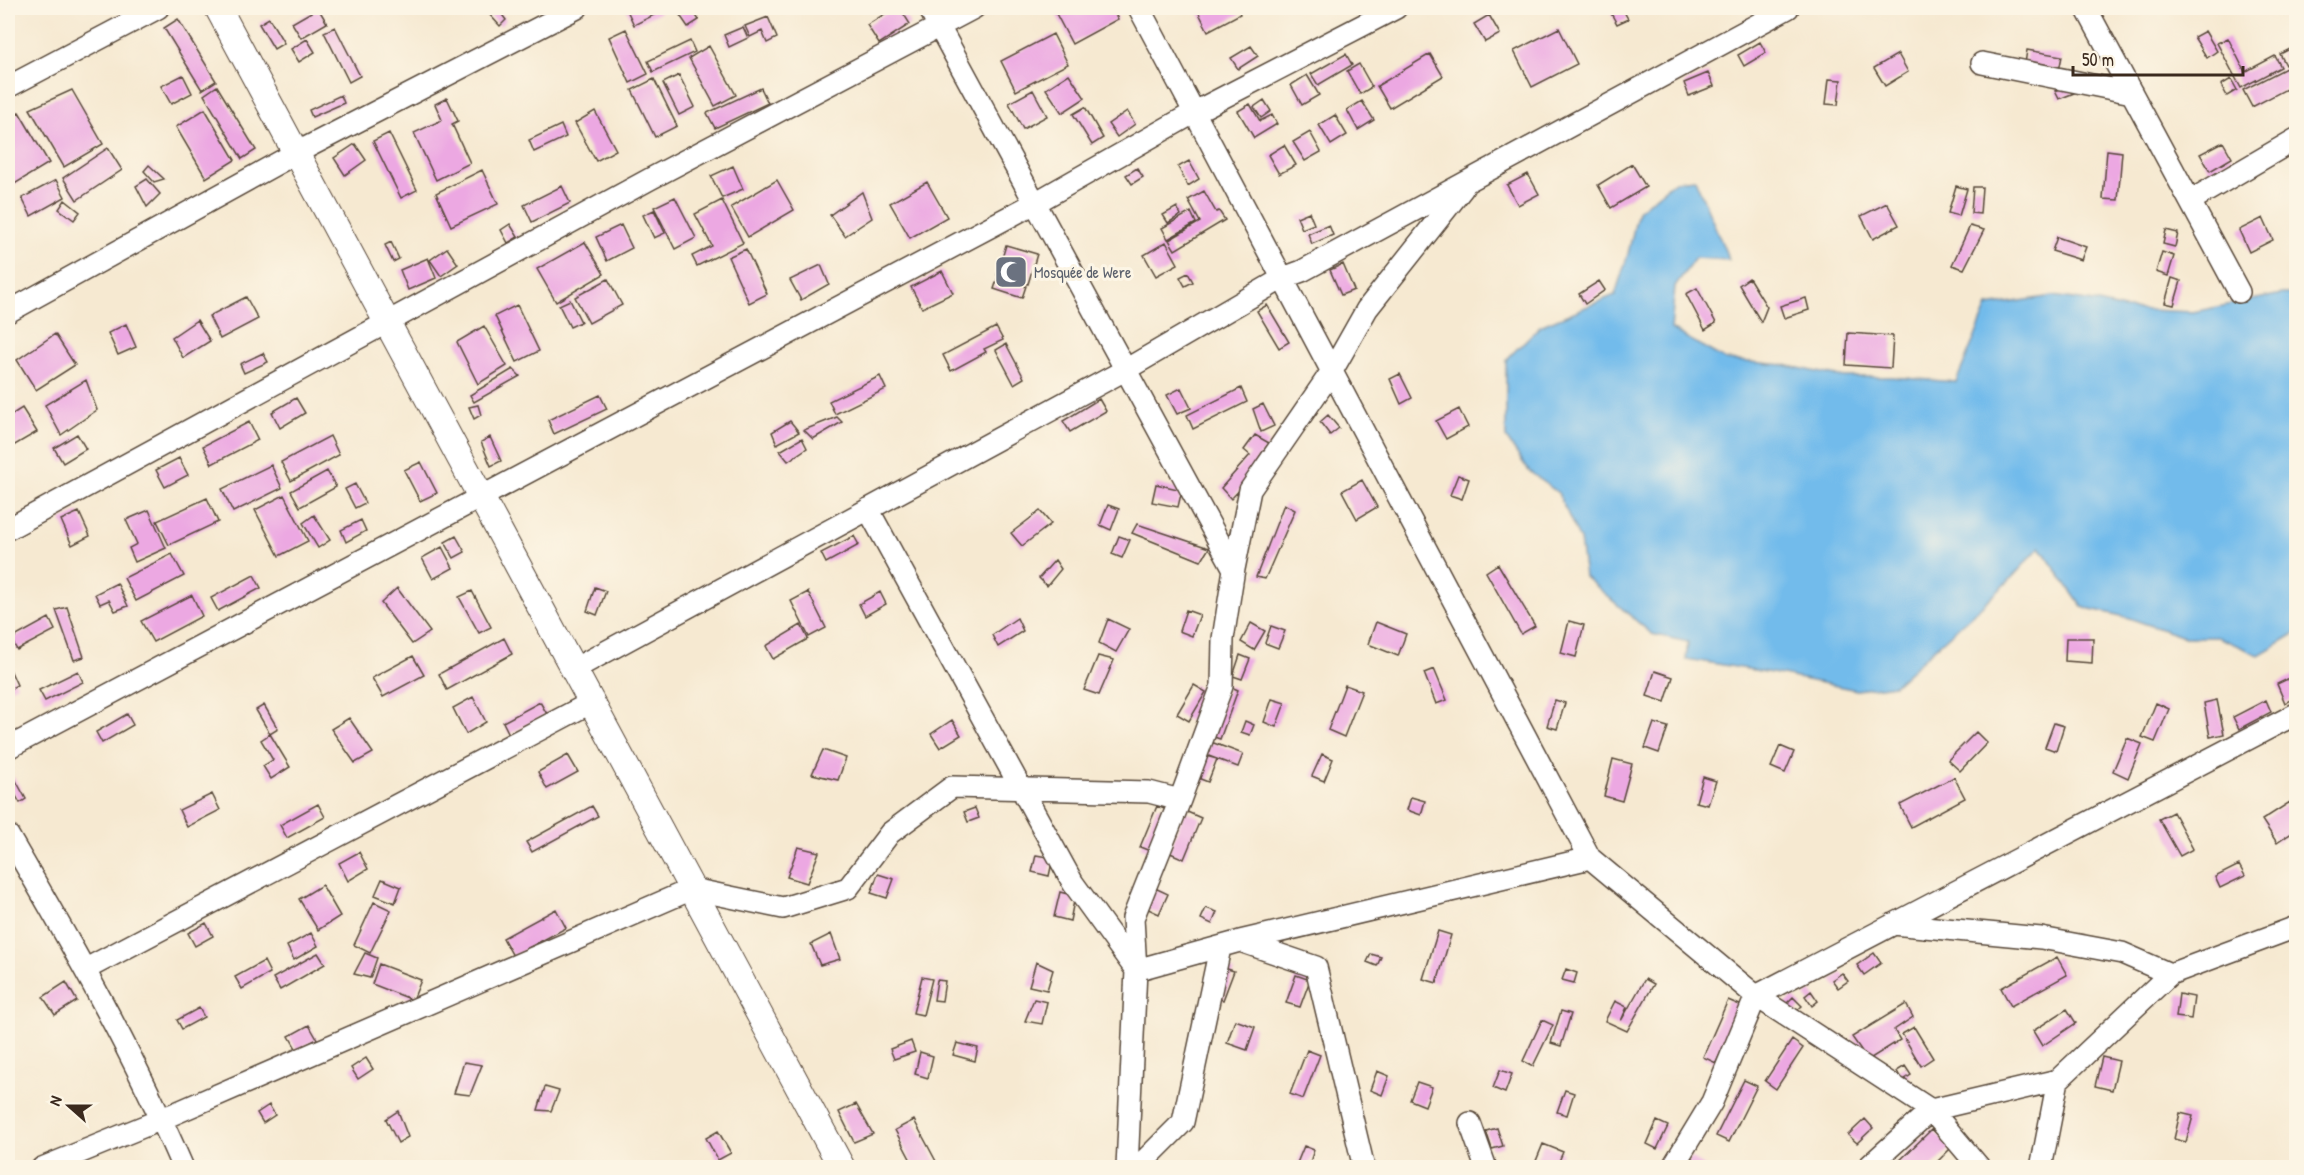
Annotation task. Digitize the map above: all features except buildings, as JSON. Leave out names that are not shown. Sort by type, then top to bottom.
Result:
[{"type":"street","points":[[8,87],[158,8]]},
{"type":"street","points":[[218,8],[842,1167]]},
{"type":"street","points":[[8,312],[296,153],[577,8]]},
{"type":"street","points":[[929,8],[1234,569]]},
{"type":"street","points":[[8,529],[388,324],[650,179],[974,8]]},
{"type":"street","points":[[1139,8],[1590,858],[1756,996],[1931,1110],[1980,1167]]},
{"type":"street","points":[[8,748],[1035,203],[1195,112],[1395,8]]},
{"type":"street","points":[[574,669],[1125,370],[1283,278],[1302,271],[1788,8]]},
{"type":"street","points":[[2086,8],[2239,292]]},
{"type":"street","points":[[1982,63],[2132,93]]},
{"type":"street","points":[[2190,201],[2296,139]]},
{"type":"street","points":[[1127,1167],[1136,970],[1133,918],[1222,686],[1223,639],[1250,490],[1332,371],[1366,309],[1470,180]]},
{"type":"street","points":[[868,509],[1073,883],[1136,970]]},
{"type":"street","points":[[86,969],[592,702]]},
{"type":"street","points":[[1672,1167],[1712,1102],[1756,996],[2296,714]]},
{"type":"street","points":[[42,1167],[162,1119],[692,889],[783,908],[848,888],[890,833],[952,787],[1149,792],[1180,800]]},
{"type":"street","points":[[8,835],[86,969],[162,1119],[183,1167]]},
{"type":"street","points":[[1136,970],[1230,944],[1590,858]]},
{"type":"street","points":[[1893,924],[2041,938],[2122,953],[2170,974]]},
{"type":"street","points":[[1867,1167],[1931,1110],[2058,1080],[2170,974],[2296,927]]},
{"type":"street","points":[[1137,1167],[1184,1122],[1230,944]]},
{"type":"street","points":[[1230,944],[1316,968],[1364,1167]]},
{"type":"street","points":[[2041,1167],[2058,1080]]},
{"type":"street","points":[[1470,1123],[1486,1167]]},
{"type":"water","points":[[1695,179],[1729,260],[1695,258],[1675,286],[1671,329],[1726,360],[1784,365],[1842,377],[1891,377],[1956,382],[1988,306],[2053,296],[2124,309],[2193,312],[2282,294],[2296,294],[2296,633],[2259,655],[2218,637],[2184,637],[2126,617],[2082,607],[2040,547],[2007,583],[1894,685],[1857,690],[1686,659],[1688,642],[1652,634],[1585,577],[1580,540],[1558,493],[1529,471],[1506,438],[1506,360],[1540,326],[1615,295],[1638,211],[1675,181]]},
{"type":"place","name":"Mosquée de Were","points":[[1011,272]]}]
